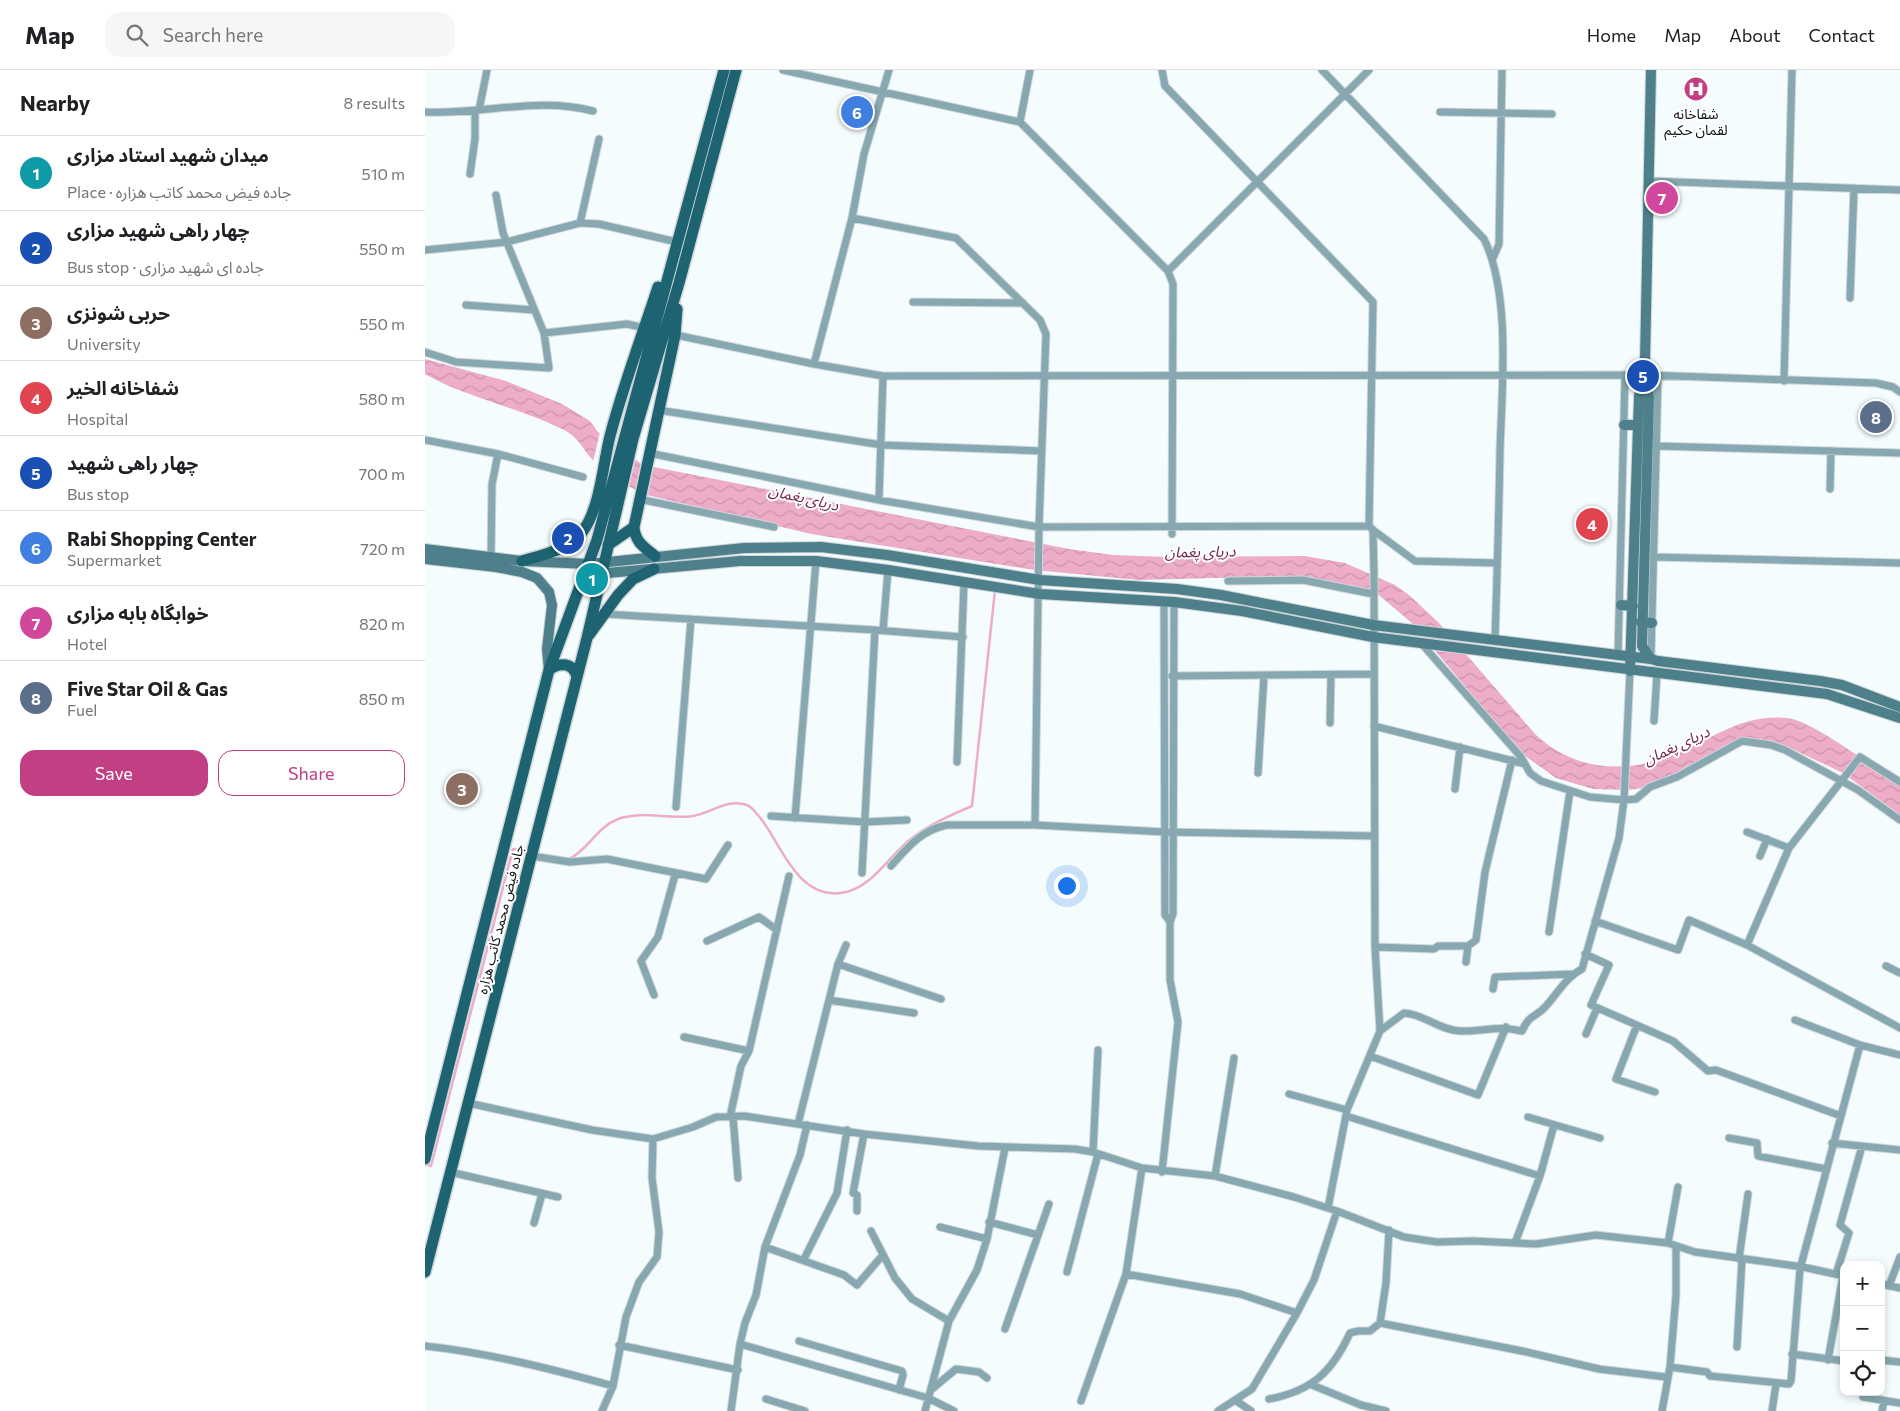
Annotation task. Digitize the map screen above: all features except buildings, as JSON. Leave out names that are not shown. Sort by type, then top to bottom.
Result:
[{"type":"main road","points":[[425,1159],[549,670],[616,489],[659,332],[677,242],[724,70]]},
{"type":"main road","points":[[523,561],[552,552],[573,541],[583,532],[593,510],[611,434],[659,332],[679,282],[736,70]]},
{"type":"main road","points":[[1651,70],[1645,375],[1654,409],[1647,622],[1642,646],[1651,659]]},
{"type":"main road","points":[[696,170],[708,176]]},
{"type":"main road","points":[[655,556],[639,544],[635,536],[634,527],[658,410],[659,332]]},
{"type":"main road","points":[[1630,671],[1639,397],[1645,375]]},
{"type":"main road","points":[[1624,425],[1638,425]]},
{"type":"main road","name":"جاده فیض محمد کاتب هزاره","points":[[425,1272],[587,638],[608,545],[616,489]]},
{"type":"main road","points":[[608,545],[634,527]]},
{"type":"main road","points":[[603,568],[655,556],[744,548],[821,547],[887,555],[1039,580],[1177,589],[1221,595],[1373,626],[1631,656],[1827,682],[1842,685],[1900,707]]},
{"type":"main road","points":[[425,549],[587,569],[654,569],[740,562],[816,561],[888,570],[1040,594],[1169,602],[1242,611],[1373,637],[1630,671],[1827,694],[1900,718]]},
{"type":"main road","points":[[425,559],[496,567],[522,572],[537,578],[549,592],[552,605],[547,649],[549,670]]},
{"type":"main road","points":[[587,638],[633,579],[654,569]]},
{"type":"main road","points":[[1621,605],[1633,606]]},
{"type":"main road","points":[[549,670],[556,665],[565,664],[573,669],[577,677]]},
{"type":"street","points":[[470,174],[477,111],[487,70]]},
{"type":"street","points":[[783,70],[1020,122],[1168,271],[1173,284],[1172,534]]},
{"type":"street","points":[[814,364],[852,218],[864,154],[889,70]]},
{"type":"street","points":[[1020,122],[1030,70]]},
{"type":"street","points":[[1162,70],[1165,86],[1373,302],[1371,528],[1374,573],[1375,946],[1380,1031],[1347,1113],[1328,1208]]},
{"type":"street","points":[[1322,70],[1484,239],[1493,258],[1499,283],[1503,376],[1495,640]]},
{"type":"street","points":[[1168,271],[1369,70]]},
{"type":"street","points":[[1493,258],[1499,244],[1502,70]]},
{"type":"street","points":[[1784,381],[1791,184],[1792,70]]},
{"type":"street","points":[[425,112],[477,111],[559,104],[593,111]]},
{"type":"street","points":[[1440,112],[1552,114]]},
{"type":"street","points":[[580,223],[599,139]]},
{"type":"street","points":[[1649,180],[1791,184],[1900,190]]},
{"type":"street","points":[[1850,298],[1854,188]]},
{"type":"street","points":[[425,352],[456,362],[549,367],[544,333],[503,233],[496,196]]},
{"type":"street","points":[[852,218],[956,238],[1040,320],[1046,334],[1039,527],[1040,594],[1035,825]]},
{"type":"street","points":[[425,250],[507,242],[580,223],[599,224],[677,242]]},
{"type":"street","points":[[913,302],[1023,303]]},
{"type":"street","points":[[466,305],[534,310]]},
{"type":"street","points":[[544,333],[627,324],[814,364],[883,376],[1174,375],[1371,377],[1645,375],[1876,383],[1893,387],[1900,392]]},
{"type":"street","points":[[1618,655],[1621,605],[1625,375]]},
{"type":"street","points":[[879,500],[883,376]]},
{"type":"street","points":[[1647,622],[1654,557],[1656,446],[1654,409],[1658,376]]},
{"type":"street","points":[[658,410],[881,445],[1042,451]]},
{"type":"street","points":[[425,440],[498,454],[583,477]]},
{"type":"street","points":[[1656,446],[1900,453]]},
{"type":"street","points":[[1831,451],[1831,489]]},
{"type":"street","points":[[491,558],[492,484],[498,454]]},
{"type":"street","points":[[648,457],[879,500],[1039,527],[1371,528],[1415,560],[1497,563]]},
{"type":"street","points":[[640,496],[774,527]]},
{"type":"street","points":[[1654,557],[1900,564]]},
{"type":"street","points":[[795,818],[804,721],[802,714],[813,626],[816,561]]},
{"type":"street","points":[[883,630],[888,570]]},
{"type":"street","points":[[1228,581],[1303,580],[1373,593]]},
{"type":"street","points":[[957,762],[964,583]]},
{"type":"street","points":[[1169,602],[1164,676],[1165,915],[1170,922]]},
{"type":"street","points":[[1163,1172],[1178,1022],[1170,980],[1170,922],[1173,914],[1175,832],[1175,676],[1169,602]]},
{"type":"street","points":[[604,614],[883,630],[963,637]]},
{"type":"street","points":[[676,808],[691,619]]},
{"type":"street","points":[[862,873],[875,630]]},
{"type":"street","points":[[1421,643],[1521,757],[1530,773],[1541,781],[1590,797],[1624,800],[1637,799],[1650,787],[1677,777],[1742,741],[1771,745],[1785,750],[1843,778],[1900,820]]},
{"type":"street","points":[[1380,1031],[1404,1013],[1417,1014],[1441,1026],[1459,1031],[1506,1027],[1522,1031],[1528,1018],[1545,1008],[1573,974],[1582,969],[1619,838],[1624,800],[1630,671]]},
{"type":"street","points":[[1164,676],[1374,674]]},
{"type":"street","points":[[1653,721],[1657,674]]},
{"type":"street","points":[[1330,723],[1331,675]]},
{"type":"street","points":[[1258,773],[1264,676]]},
{"type":"street","points":[[1373,726],[1525,764]]},
{"type":"street","points":[[1455,789],[1460,747]]},
{"type":"street","points":[[1747,945],[1789,848],[1860,757],[1900,782]]},
{"type":"street","points":[[1375,946],[1434,949],[1438,946],[1469,946],[1477,940],[1485,872],[1512,760]]},
{"type":"street","points":[[1549,932],[1570,791]]},
{"type":"street","points":[[771,816],[865,822],[907,820]]},
{"type":"street","points":[[891,866],[913,841],[936,827],[1035,825],[1165,832],[1375,836]]},
{"type":"street","points":[[1747,832],[1789,848]]},
{"type":"street","points":[[1760,856],[1767,840]]},
{"type":"street","points":[[532,856],[570,862],[607,859],[675,875],[706,880],[728,845]]},
{"type":"street","points":[[654,995],[641,961],[658,937],[675,875]]},
{"type":"street","points":[[738,1178],[731,1117],[741,1066],[749,1051],[789,876]]},
{"type":"street","points":[[707,941],[759,917],[777,930]]},
{"type":"street","points":[[1595,921],[1678,950],[1689,920],[1747,945],[1900,1028]]},
{"type":"street","points":[[798,1124],[829,1000],[846,945]]},
{"type":"street","points":[[1466,962],[1469,946]]},
{"type":"street","points":[[1585,954],[1609,965],[1591,1002],[1597,1008],[1680,1046],[1708,1070],[1716,1070],[1841,1116]]},
{"type":"street","points":[[839,964],[941,998]]},
{"type":"street","points":[[1886,966],[1900,973]]},
{"type":"street","points":[[1493,989],[1495,977],[1573,974]]},
{"type":"street","points":[[829,1000],[913,1013]]},
{"type":"street","points":[[1586,1034],[1597,1008]]},
{"type":"street","points":[[1795,1020],[1859,1045],[1900,1055]]},
{"type":"street","points":[[1637,1025],[1617,1078],[1655,1092]]},
{"type":"street","points":[[1370,1056],[1478,1094],[1506,1027]]},
{"type":"street","points":[[683,1036],[749,1051]]},
{"type":"street","points":[[1670,1367],[1707,1372],[1710,1376],[1776,1384],[1789,1384],[1791,1381],[1800,1269],[1803,1267],[1832,1143],[1841,1116],[1859,1045]]},
{"type":"street","points":[[1067,1272],[1095,1153],[1098,1050]]},
{"type":"street","points":[[1215,1176],[1234,1058]]},
{"type":"street","points":[[1289,1094],[1540,1176]]},
{"type":"street","points":[[468,1103],[592,1130],[653,1139],[716,1117],[745,1116],[864,1134],[1005,1148],[1075,1149],[1095,1153],[1142,1168],[1163,1172],[1215,1176],[1337,1210],[1403,1236],[1437,1242],[1536,1244],[1596,1235],[1668,1243],[1676,1248],[1803,1267],[1840,1275]]},
{"type":"street","points":[[1528,1116],[1600,1138]]},
{"type":"street","points":[[731,1411],[740,1344],[745,1322],[756,1295],[765,1246],[800,1155],[807,1125]]},
{"type":"street","points":[[1515,1243],[1540,1176],[1554,1125]]},
{"type":"street","points":[[804,1259],[837,1193],[847,1130]]},
{"type":"street","points":[[857,1211],[857,1194],[853,1193],[864,1134]]},
{"type":"street","points":[[1729,1138],[1757,1143],[1758,1156],[1826,1169]]},
{"type":"street","points":[[603,1411],[613,1386],[625,1317],[639,1282],[657,1257],[659,1232],[652,1178],[653,1139]]},
{"type":"street","points":[[1832,1143],[1900,1150]]},
{"type":"street","points":[[1844,1261],[1849,1233],[1840,1225],[1862,1146]]},
{"type":"street","points":[[925,1411],[949,1320],[977,1270],[987,1239],[1005,1148]]},
{"type":"street","points":[[1081,1402],[1127,1274],[1142,1168]]},
{"type":"street","points":[[450,1172],[558,1197]]},
{"type":"street","points":[[1668,1243],[1678,1187]]},
{"type":"street","points":[[534,1224],[541,1194]]},
{"type":"street","points":[[1737,1347],[1741,1259],[1748,1194]]},
{"type":"street","points":[[1005,1329],[1049,1204]]},
{"type":"street","points":[[1218,1411],[1252,1389],[1297,1313],[1314,1280],[1337,1210]]},
{"type":"street","points":[[989,1222],[1038,1236]]},
{"type":"street","points":[[939,1227],[987,1239]]},
{"type":"street","points":[[1380,1324],[1386,1283],[1389,1230]]},
{"type":"street","points":[[871,1231],[882,1256],[895,1278],[912,1299],[949,1320]]},
{"type":"street","points":[[765,1246],[845,1275],[857,1285],[882,1256]]},
{"type":"street","points":[[1662,1411],[1666,1377],[1670,1367],[1676,1295],[1676,1248]]},
{"type":"street","points":[[1900,1256],[1885,1285],[1900,1288]]},
{"type":"street","points":[[1127,1274],[1240,1294],[1297,1313]]},
{"type":"street","points":[[1828,1360],[1840,1282]]},
{"type":"street","points":[[1269,1398],[1285,1395],[1312,1385],[1335,1362],[1350,1333],[1370,1331],[1380,1324],[1522,1351],[1599,1369],[1666,1377]]},
{"type":"street","points":[[799,1341],[902,1371],[903,1375],[899,1390]]},
{"type":"street","points":[[740,1344],[899,1390],[929,1394],[954,1411]]},
{"type":"street","points":[[619,1345],[738,1370]]},
{"type":"street","points":[[425,1346],[453,1349],[554,1370],[613,1386]]},
{"type":"street","points":[[1792,1354],[1840,1361]]},
{"type":"street","points":[[1885,1360],[1900,1362]]},
{"type":"street","points":[[929,1394],[956,1368],[979,1372],[987,1378]]},
{"type":"street","points":[[1772,1411],[1776,1384]]},
{"type":"street","points":[[1312,1385],[1361,1405],[1386,1411]]},
{"type":"street","points":[[1863,1397],[1900,1403]]},
{"type":"street","points":[[766,1399],[805,1411]]},
{"type":"street","points":[[1235,1400],[1251,1411]]},
{"type":"street","points":[[1882,1411],[1884,1400]]},
{"type":"water","name":"دریای پغمان","points":[[425,359],[506,381],[562,404],[590,421],[598,432],[640,463],[654,467],[1069,549],[1113,555],[1168,557],[1305,556],[1345,563],[1395,585],[1409,595],[1439,623],[1536,735],[1551,747],[1567,756],[1601,766],[1637,765],[1673,755],[1741,724],[1770,718],[1787,718],[1812,727],[1827,736],[1900,786],[1900,815],[1843,773],[1786,746],[1766,742],[1750,741],[1696,762],[1679,775],[1643,788],[1628,790],[1593,789],[1556,778],[1528,758],[1509,739],[1413,624],[1374,591],[1292,576],[1139,580],[1034,570],[811,534],[647,495],[609,474],[590,457],[576,439],[564,430],[529,415],[459,390],[425,374]]},
{"type":"pier","points":[[600,432],[636,457],[628,491],[593,462]]},
{"type":"waterway","points":[[569,859],[582,850],[604,827],[627,816],[693,816],[732,803],[739,803],[752,808],[766,826],[791,866],[812,887],[825,892],[841,893],[862,885],[919,833],[941,820],[972,806],[995,590]]},
{"type":"waterway","points":[[428,1165],[431,1166],[513,849],[528,850]]},
{"type":"place","name":"شفاخانه لقمان حکیم","points":[[1696,89]]},
{"type":"place","name":"Rabi Shopping Center","points":[[857,112]]},
{"type":"place","name":"خوابگاه بابه مزاری","points":[[1662,198]]},
{"type":"place","name":"چهار راهی شهید","points":[[1643,376]]},
{"type":"place","name":"Five Star Oil & Gas","points":[[1876,417]]},
{"type":"place","name":"شفاخانه الخیر","points":[[1592,524]]},
{"type":"place","name":"چهار راهی شهید مزاری","points":[[568,538]]},
{"type":"place","name":"میدان شهید استاد مزاری","points":[[592,579]]},
{"type":"place","name":"حربی شونزی","points":[[462,789]]}]
